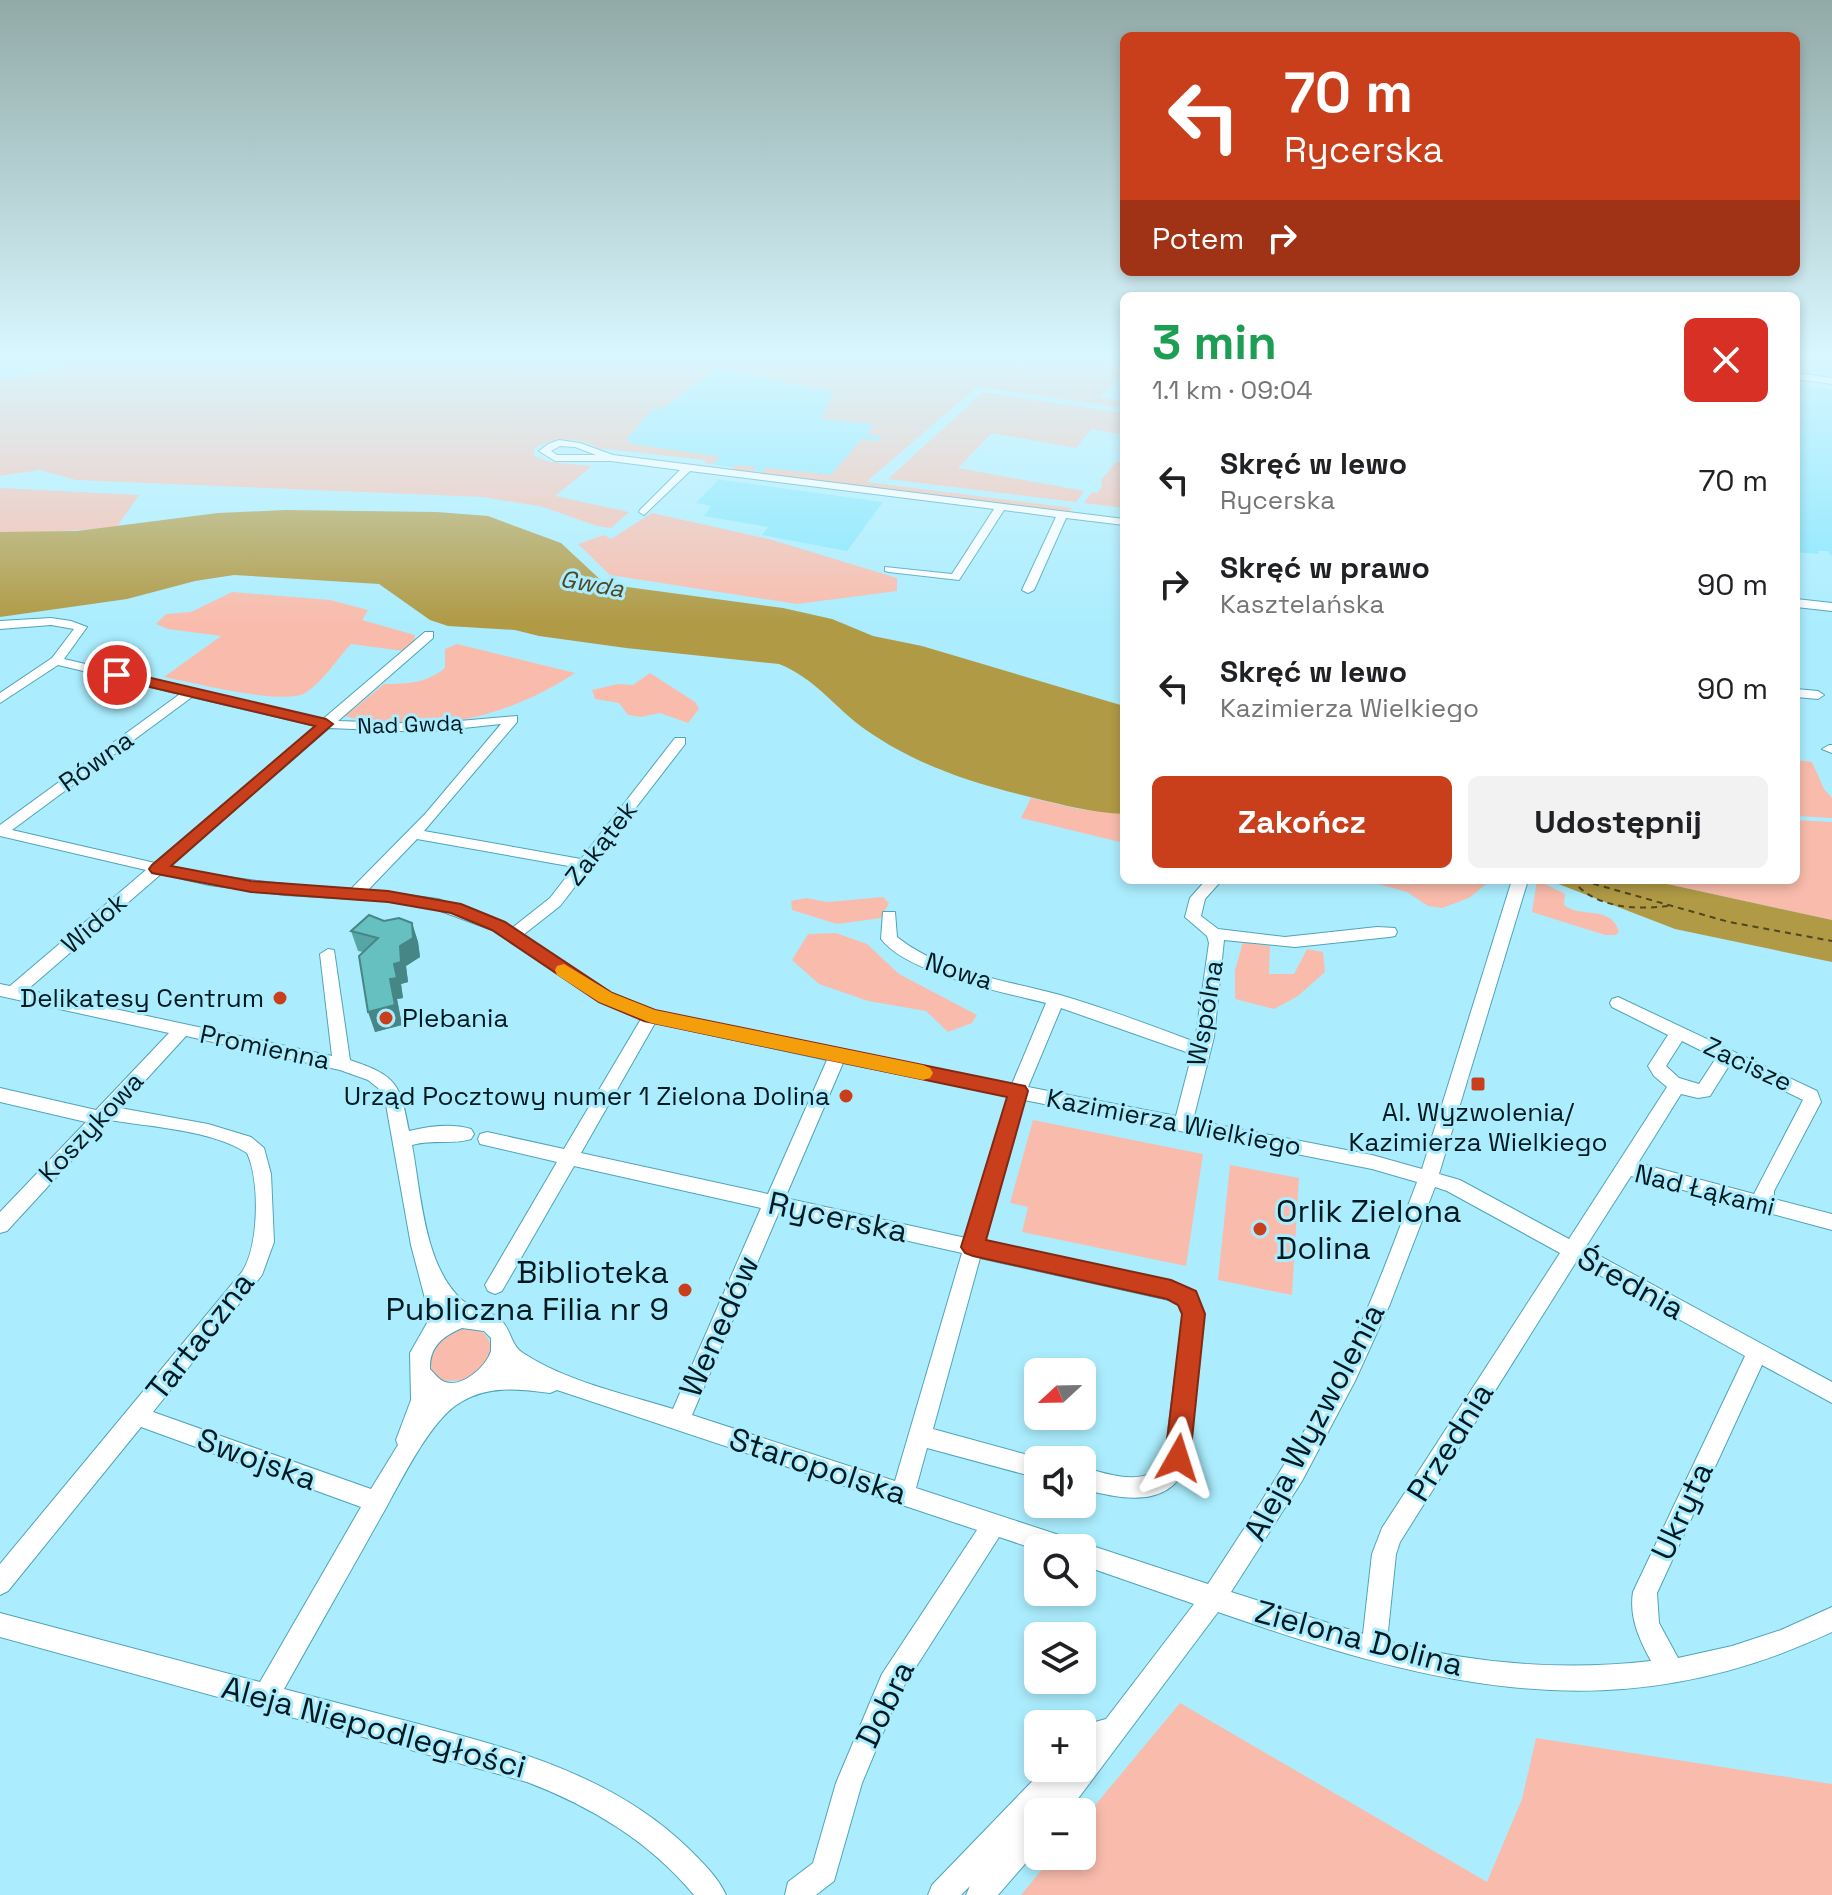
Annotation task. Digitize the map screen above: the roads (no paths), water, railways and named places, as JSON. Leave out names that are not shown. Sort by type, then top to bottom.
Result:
[{"type":"street","points":[[552,446],[544,451],[555,458],[611,458],[1120,522]]},
{"type":"street","points":[[581,446],[611,458]]},
{"type":"street","points":[[644,512],[687,468]]},
{"type":"street","points":[[889,569],[955,578],[1000,508]]},
{"type":"street","points":[[1028,590],[1062,515]]},
{"type":"street","points":[[1098,527],[1120,530]]},
{"type":"street","points":[[1800,603],[1832,607]]},
{"type":"street","points":[[1800,612],[1832,616]]},
{"type":"street","points":[[0,625],[39,621],[81,627],[56,661],[0,699]]},
{"type":"street","name":"Widok","points":[[7,992],[158,869],[429,635]]},
{"type":"street","name":"Nad Gwdą","points":[[56,661],[326,724],[426,728],[512,719],[489,750],[414,834]]},
{"type":"street","name":"Równa","points":[[0,832],[192,691]]},
{"type":"street","points":[[1800,693],[1818,695]]},
{"type":"street","name":"Zakątek","points":[[513,935],[547,911],[680,741]]},
{"type":"street","name":"Kazimierza Wielkiego","points":[[0,832],[251,887],[406,898],[455,908],[491,922],[606,997],[651,1016],[1383,1164],[1429,1177]]},
{"type":"street","points":[[355,894],[414,834],[585,864]]},
{"type":"street","points":[[1210,884],[1198,898],[1193,917],[1214,934]]},
{"type":"street","name":"Aleja Wyzwolenia","points":[[1062,1798],[1214,1597],[1294,1473],[1347,1374],[1380,1304],[1429,1177],[1519,884]]},
{"type":"street","name":"Nowa","points":[[889,916],[889,939],[909,955],[1023,993],[1056,1000],[1201,1051]]},
{"type":"street","name":"Wspólna","points":[[1183,1124],[1201,1051],[1217,943],[1214,934],[1239,934],[1292,942],[1362,932],[1389,932]]},
{"type":"street","points":[[328,954],[342,1064]]},
{"type":"street","name":"Promienna","points":[[7,992],[342,1064],[368,1072],[388,1087],[399,1118],[421,1245],[439,1317],[430,1337]]},
{"type":"street","points":[[903,1494],[1018,1091],[1056,1000]]},
{"type":"street","name":"Zacisze","points":[[1618,1003],[1805,1091],[1812,1098],[1764,1191],[1764,1204]]},
{"type":"street","points":[[495,1285],[651,1016]]},
{"type":"street","name":"Koszykowa","points":[[0,1225],[182,1030]]},
{"type":"street","points":[[1679,1032],[1657,1066],[1663,1076],[1678,1084],[1704,1091],[1727,1055]]},
{"type":"street","name":"Wenedów","points":[[679,1420],[837,1056]]},
{"type":"street","points":[[1626,1167],[1678,1084]]},
{"type":"street","name":"Tartaczna","points":[[0,1095],[239,1138],[256,1150],[261,1171],[266,1235],[260,1260],[249,1278],[0,1583]]},
{"type":"street","points":[[402,1140],[429,1133],[465,1134]]},
{"type":"street","name":"Rycerska","points":[[487,1139],[1171,1290],[1187,1298],[1193,1314],[1178,1458],[1171,1474],[1160,1482],[1139,1488],[1096,1480]]},
{"type":"street","name":"Nad Łąkami","points":[[1572,1250],[1626,1167],[1832,1222]]},
{"type":"street","name":"Średnia","points":[[1429,1177],[1453,1185],[1832,1393]]},
{"type":"street","name":"Przednia","points":[[1374,1649],[1384,1554],[1390,1536],[1572,1250]]},
{"type":"street","name":"Promienna","points":[[428,1270],[455,1306],[479,1320]]},
{"type":"street","points":[[265,1698],[400,1460],[435,1407],[496,1366],[502,1345],[496,1329],[479,1320],[453,1322],[430,1337],[419,1358],[423,1379],[422,1400],[400,1460]]},
{"type":"street","name":"Staropolska","points":[[502,1345],[513,1359],[568,1385],[1025,1534]]},
{"type":"street","name":"Ukryta","points":[[1672,1672],[1645,1618],[1642,1604],[1645,1592],[1758,1352]]},
{"type":"street","name":"Staropolska","points":[[469,1387],[505,1378],[568,1385]]},
{"type":"street","points":[[423,1379],[439,1390],[469,1387]]},
{"type":"street","name":"Swojska","points":[[137,1416],[377,1502]]},
{"type":"street","points":[[919,1436],[1024,1463]]},
{"type":"street","name":"Dobra","points":[[798,1892],[824,1871],[849,1783],[891,1683],[994,1524]]},
{"type":"street","points":[[1096,1558],[1214,1597]]},
{"type":"street","name":"Zielona Dolina","points":[[1214,1597],[1374,1649],[1436,1665],[1507,1674],[1585,1678],[1672,1672],[1756,1652],[1785,1643],[1832,1619]]},
{"type":"street","name":"Aleja Niepodległości","points":[[0,1625],[496,1758],[562,1780],[613,1806],[649,1831],[690,1869],[712,1895]]},
{"type":"street","name":"Aleja Wyzwolenia","points":[[1096,1738],[1129,1709]]},
{"type":"street","points":[[942,1895],[1050,1782]]},
{"type":"street","points":[[980,1895],[1024,1844]]},
{"type":"water","name":"Gwda","points":[[285,510],[437,512],[488,516],[561,543],[605,584],[783,608],[832,619],[873,636],[922,646],[1120,705],[1120,814],[1079,808],[1011,792],[967,779],[905,754],[866,730],[803,677],[779,664],[626,648],[515,630],[448,626],[430,620],[379,584],[234,575],[195,581],[127,599],[0,617],[0,532],[77,531],[218,513]]},
{"type":"water","points":[[1558,884],[1667,884],[1832,920],[1832,962],[1675,929]]},
{"type":"place","name":"Delikatesy Centrum","points":[[280,998]]},
{"type":"place","name":"Plebania","points":[[386,1018]]},
{"type":"place","name":"Al. Wyzwolenia/ Kazimierza Wielkiego","points":[[1478,1084]]},
{"type":"place","name":"Urząd Pocztowy numer 1 Zielona Dolina","points":[[846,1096]]},
{"type":"place","name":"Orlik Zielona Dolina","points":[[1260,1229]]},
{"type":"place","name":"Biblioteka Publiczna Filia nr 9","points":[[685,1290]]}]
